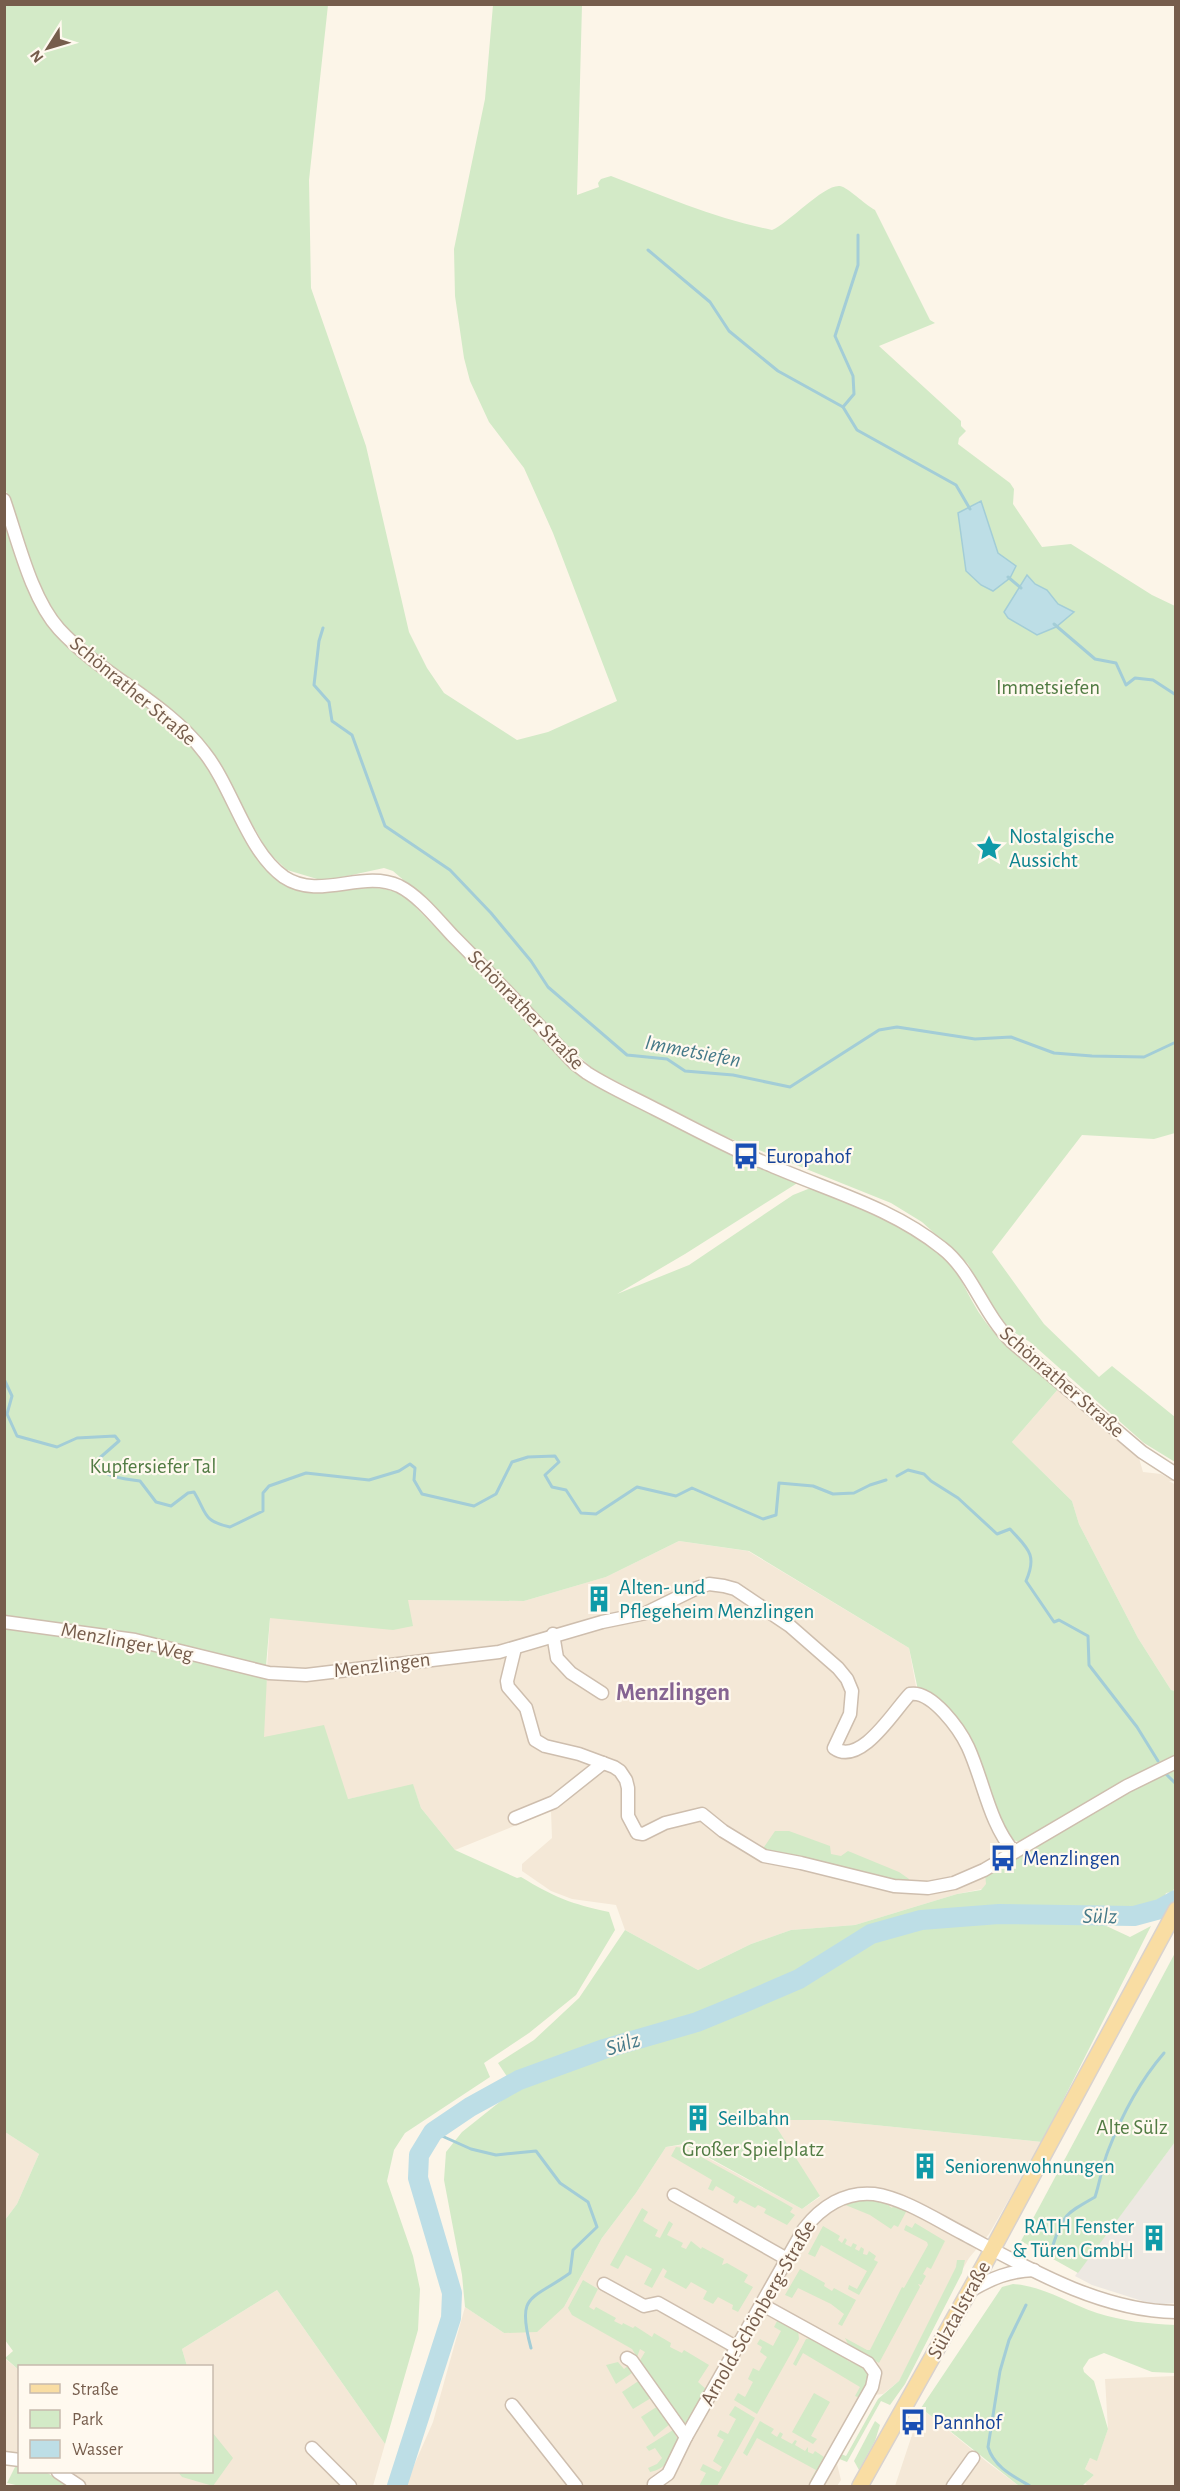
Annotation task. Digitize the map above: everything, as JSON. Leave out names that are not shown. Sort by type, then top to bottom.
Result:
[{"type":"main road","name":"Sülztalstraße","points":[[860,2486],[970,2291],[1176,1910]]},
{"type":"street","name":"Schönrather Straße","points":[[4,500],[33,580],[49,616],[74,643],[173,721],[204,751],[227,788],[259,850],[273,867],[298,884],[312,887],[367,882],[383,882],[398,886],[410,893],[437,919],[574,1063],[587,1073],[732,1148],[771,1166],[865,1202],[918,1230],[951,1256],[964,1273],[987,1313],[1012,1342],[1142,1452],[1176,1474]]},
{"type":"street","name":"Menzlingen","points":[[249,1668],[269,1673],[306,1675],[499,1652],[553,1634],[646,1613],[709,1584],[735,1589],[790,1626],[838,1668],[847,1679],[852,1691],[853,1702],[850,1714],[834,1748],[840,1752],[849,1753],[868,1741],[889,1722],[910,1694],[915,1693],[930,1699],[954,1724],[968,1746],[991,1811],[1005,1841],[1014,1852]]},
{"type":"street","name":"Menzlinger Weg","points":[[4,1622],[135,1640],[249,1668]]},
{"type":"street","points":[[553,1634],[557,1658],[571,1673],[602,1693]]},
{"type":"street","points":[[515,1648],[507,1681],[508,1687],[526,1708],[535,1740],[545,1746],[579,1754],[620,1771],[626,1780],[627,1808],[631,1824],[637,1833],[643,1834],[665,1823],[702,1814],[723,1831],[764,1856],[909,1888],[928,1888],[954,1883],[984,1870],[1127,1786],[1176,1762]]},
{"type":"street","points":[[515,1818],[554,1802],[603,1763]]},
{"type":"street","name":"Arnold-Schönberg-Straße","points":[[654,2485],[668,2474],[686,2437],[804,2229],[819,2211],[832,2202],[862,2194],[884,2196],[1035,2270],[1107,2301],[1133,2307],[1176,2312]]},
{"type":"street","points":[[674,2195],[787,2259]]},
{"type":"street","points":[[970,2291],[999,2275],[1014,2271],[1035,2270]]},
{"type":"street","points":[[604,2284],[644,2306],[658,2302],[736,2347]]},
{"type":"street","points":[[761,2304],[868,2363],[873,2368],[875,2378],[872,2387],[816,2487]]},
{"type":"street","points":[[627,2358],[632,2361],[686,2437]]},
{"type":"street","points":[[512,2404],[576,2487]]},
{"type":"street","points":[[312,2448],[350,2487]]},
{"type":"street","points":[[953,2487],[973,2458]]},
{"type":"street","points":[[59,2473],[79,2487]]},
{"type":"shaded area","points":[[1059,1388],[1139,1458],[1143,1472],[1161,1474],[1174,1481],[1169,1481],[1176,1485],[1175,1691],[1171,1690],[1138,1638],[1079,1524],[1072,1501],[1012,1442]]},
{"type":"shaded area","points":[[679,1541],[748,1551],[909,1648],[917,1692],[930,1700],[963,1747],[1000,1843],[1010,1859],[982,1889],[957,1894],[855,1925],[791,1930],[751,1944],[698,1970],[625,1930],[616,1905],[572,1899],[551,1891],[522,1871],[522,1864],[552,1838],[551,1811],[455,1850],[421,1808],[413,1785],[348,1799],[263,1738],[270,1618],[408,1600],[524,1601],[606,1577]]},
{"type":"shaded area","points":[[772,2120],[825,2120],[1042,2142],[989,2234],[969,2258],[899,2381],[883,2394],[873,2395],[837,2464],[841,2480],[837,2486],[405,2486],[433,2422],[465,2307],[504,2333],[564,2307],[602,2238],[636,2193],[666,2147],[684,2145],[802,2209],[820,2197]]},
{"type":"shaded area","points":[[5,2132],[39,2154],[17,2204],[5,2220]]},
{"type":"shaded area","points":[[1175,2142],[1175,2303],[1155,2305],[1092,2285],[1075,2276]]},
{"type":"shaded area","points":[[277,2290],[385,2444],[373,2486],[84,2486],[67,2473],[213,2473],[213,2365],[187,2365],[182,2349]]},
{"type":"shaded area","points":[[4,2358],[18,2369],[18,2456],[5,2452]]},
{"type":"shaded area","points":[[1175,2376],[1175,2486],[1088,2486],[1085,2483],[1094,2475],[1085,2469],[1090,2458],[1097,2460],[1108,2429],[1105,2379]]},
{"type":"shaded area","points":[[921,2408],[987,2462],[1019,2486],[895,2486]]},
{"type":"green space","points":[[4,5],[328,5],[309,180],[311,288],[366,446],[409,632],[427,668],[444,693],[517,740],[548,732],[617,701],[553,533],[524,468],[489,422],[470,381],[464,358],[455,296],[454,249],[485,99],[493,5],[582,5],[577,195],[599,187],[598,183],[601,179],[611,176],[711,213],[772,230],[833,187],[844,187],[875,210],[930,320],[935,323],[879,346],[961,421],[961,426],[966,431],[959,438],[958,444],[1010,483],[1014,489],[1013,504],[1042,547],[1071,544],[1152,595],[1175,606],[1175,1133],[1154,1139],[1082,1135],[992,1252],[1044,1324],[1099,1377],[1112,1366],[1175,1417],[1175,1462],[1144,1443],[1030,1342],[1002,1325],[968,1264],[922,1222],[891,1203],[724,1136],[594,1070],[543,1022],[421,895],[393,871],[384,868],[324,881],[287,870],[268,852],[208,746],[143,690],[76,640],[55,613],[38,583],[5,488]]},
{"type":"green space","name":"Kupfersiefer Tal","points":[[4,515],[36,601],[188,743],[211,770],[239,819],[300,890],[327,892],[376,888],[404,895],[566,1062],[799,1182],[617,1294],[689,1265],[793,1195],[813,1187],[894,1223],[925,1241],[946,1259],[977,1309],[998,1337],[1059,1388],[1012,1442],[1072,1501],[1079,1524],[1138,1638],[1171,1690],[1175,1691],[1175,1757],[1148,1768],[1032,1839],[1023,1842],[1016,1841],[1010,1838],[1002,1826],[975,1758],[956,1722],[945,1707],[932,1696],[918,1690],[909,1648],[749,1551],[679,1541],[606,1577],[524,1601],[408,1600],[413,1626],[393,1630],[270,1618],[266,1666],[136,1634],[5,1616]]},
{"type":"green space","points":[[4,1628],[133,1644],[267,1676],[264,1737],[324,1725],[348,1799],[413,1784],[421,1808],[455,1850],[517,1878],[521,1877],[563,1899],[609,1912],[615,1930],[576,1995],[529,2033],[484,2063],[490,2077],[405,2133],[394,2150],[387,2181],[413,2256],[420,2289],[418,2330],[385,2444],[277,2290],[182,2349],[187,2365],[18,2365],[18,2369],[5,2358],[13,2351],[5,2340],[5,2220],[17,2204],[39,2154],[5,2132]]},
{"type":"green space","name":"Großer Spielplatz","points":[[1175,1768],[1176,1886],[1172,1892],[1166,1893],[1160,1909],[1070,1909],[1130,1937],[1151,1926],[1042,2142],[825,2120],[772,2120],[820,2196],[802,2209],[684,2144],[666,2147],[636,2193],[602,2238],[564,2307],[537,2332],[504,2333],[465,2307],[462,2275],[444,2180],[446,2152],[462,2132],[511,2093],[508,2078],[498,2063],[534,2040],[579,1998],[625,1930],[698,1970],[751,1944],[791,1930],[855,1925],[957,1894],[981,1890],[986,1884],[985,1872],[1131,1790]]},
{"type":"green space","points":[[775,1831],[789,1831],[830,1846],[831,1854],[841,1856],[848,1851],[899,1872],[909,1879],[909,1885],[762,1850]]},
{"type":"green space","name":"Alte Sülz","points":[[1175,1953],[1175,2142],[1078,2273],[1021,2241]]},
{"type":"green space","points":[[676,2147],[685,2148],[781,2201],[793,2208],[790,2212],[795,2215],[787,2225],[764,2213],[766,2209],[758,2205],[755,2208],[740,2200],[737,2204],[733,2202],[735,2197],[716,2186],[713,2191],[708,2189],[712,2180],[671,2156]]},
{"type":"green space","points":[[857,2200],[877,2200],[890,2203],[889,2206],[892,2208],[894,2205],[907,2210],[898,2227],[894,2225],[891,2229],[870,2215],[843,2204]]},
{"type":"green space","points":[[642,2208],[648,2212],[643,2221],[658,2230],[655,2236],[660,2238],[669,2221],[673,2224],[667,2235],[683,2243],[681,2247],[686,2249],[691,2241],[701,2249],[702,2247],[724,2259],[722,2265],[727,2263],[748,2275],[744,2282],[753,2287],[738,2312],[732,2309],[733,2305],[718,2297],[713,2304],[703,2299],[707,2291],[691,2282],[686,2289],[664,2277],[667,2271],[663,2268],[652,2288],[644,2284],[652,2269],[626,2255],[618,2269],[610,2265]]},
{"type":"green space","points":[[915,2223],[945,2241],[931,2269],[927,2267],[923,2274],[926,2276],[921,2285],[918,2284],[920,2287],[879,2363],[849,2346],[845,2338],[870,2350],[902,2287],[904,2288],[928,2245],[927,2242],[904,2230],[906,2225],[912,2228]]},
{"type":"green space","points":[[823,2226],[840,2236],[838,2240],[842,2243],[845,2238],[847,2240],[845,2244],[851,2247],[853,2243],[857,2245],[855,2249],[859,2251],[861,2247],[864,2249],[863,2254],[867,2255],[869,2251],[876,2256],[874,2260],[878,2262],[859,2295],[848,2289],[849,2285],[857,2289],[867,2271],[821,2245],[815,2257],[808,2254]]},
{"type":"green space","points":[[957,2260],[965,2260],[962,2273],[905,2384],[890,2405],[881,2401],[847,2462],[837,2458],[841,2454],[846,2456],[878,2399],[899,2381],[956,2267]]},
{"type":"green space","points":[[800,2269],[825,2283],[824,2286],[832,2291],[834,2288],[856,2300],[842,2326],[838,2324],[844,2314],[831,2304],[798,2288],[792,2298],[785,2295]]},
{"type":"green space","points":[[583,2280],[598,2289],[589,2307],[594,2310],[596,2307],[616,2318],[614,2321],[633,2328],[635,2326],[652,2337],[654,2333],[671,2343],[670,2347],[682,2353],[684,2350],[709,2365],[698,2382],[707,2390],[688,2423],[681,2422],[639,2362],[645,2352],[640,2349],[637,2357],[632,2349],[572,2315],[568,2308]]},
{"type":"green space","points":[[1013,2284],[1045,2291],[1106,2316],[1136,2322],[1175,2325],[1175,2373],[1152,2372],[1104,2353],[1089,2359],[1083,2368],[1084,2372],[1094,2381],[1108,2429],[1097,2461],[1090,2458],[1085,2469],[1094,2475],[1082,2486],[1019,2486],[921,2408],[1002,2287]]},
{"type":"green space","points":[[778,2319],[798,2330],[799,2339],[757,2414],[734,2400],[738,2393],[745,2397],[753,2382],[748,2379],[753,2368],[759,2371],[767,2357],[760,2352],[762,2347],[757,2344],[760,2339],[773,2346],[781,2331],[774,2327]]},
{"type":"green space","points":[[811,2338],[849,2357],[847,2360],[850,2362],[852,2359],[868,2368],[870,2379],[860,2398],[855,2396],[860,2387],[803,2353],[796,2366],[793,2364],[806,2339]]},
{"type":"green space","points":[[618,2362],[624,2369],[630,2364],[635,2371],[616,2384],[606,2365]]},
{"type":"green space","points":[[640,2380],[651,2398],[633,2409],[622,2392]]},
{"type":"green space","points":[[814,2393],[830,2402],[811,2436],[817,2439],[813,2444],[792,2432]]},
{"type":"green space","points":[[658,2406],[670,2424],[654,2437],[641,2417]]},
{"type":"green space","points":[[735,2406],[755,2418],[717,2486],[699,2486],[706,2473],[700,2470],[703,2464],[719,2472],[722,2467],[713,2461],[724,2440],[717,2436],[720,2430],[728,2434],[736,2419],[729,2415]]},
{"type":"green space","points":[[760,2421],[774,2429],[771,2433],[777,2437],[780,2432],[783,2434],[781,2438],[792,2444],[795,2440],[797,2441],[795,2445],[805,2451],[808,2447],[808,2452],[813,2454],[815,2451],[824,2457],[823,2460],[826,2461],[815,2480],[811,2479],[816,2470],[757,2438],[747,2456],[743,2453]]},
{"type":"green space","points":[[875,2421],[880,2425],[875,2441],[859,2470],[854,2461]]},
{"type":"green space","points":[[673,2430],[679,2442],[674,2452],[665,2465],[650,2472],[648,2468],[657,2464],[662,2458],[655,2448],[649,2451],[646,2447]]},
{"type":"green space","points":[[213,2433],[233,2458],[213,2486],[182,2477],[179,2473],[213,2473]]},
{"type":"green space","points":[[18,2465],[18,2473],[48,2473],[68,2486],[20,2486],[7,2483]]},
{"type":"water","points":[[981,501],[998,553],[1016,566],[1010,578],[993,591],[981,585],[966,571],[958,513]]},
{"type":"water","points":[[1027,575],[1035,584],[1047,590],[1058,604],[1074,612],[1056,627],[1037,635],[1008,618],[1004,612]]},
{"type":"waterway","points":[[843,407],[854,394],[853,376],[835,336],[858,265],[858,235]]},
{"type":"waterway","points":[[648,250],[710,302],[729,331],[778,371],[843,407],[857,430],[956,485],[970,509]]},
{"type":"waterway","points":[[1008,577],[1021,588]]},
{"type":"waterway","points":[[1054,624],[1095,659],[1116,663],[1126,685],[1135,678],[1153,680],[1176,695]]},
{"type":"waterway","name":"Immetsiefen","points":[[323,628],[319,641],[314,685],[329,702],[332,721],[352,735],[385,826],[450,870],[491,913],[531,961],[548,987],[627,1055],[667,1059],[685,1071],[733,1075],[790,1087],[879,1030],[897,1027],[975,1039],[1011,1037],[1054,1053],[1092,1056],[1144,1057],[1176,1042]]},
{"type":"waterway","points":[[4,1379],[12,1396],[7,1414],[17,1436],[57,1447],[77,1438],[115,1436],[119,1441],[95,1462],[104,1472],[114,1477],[140,1481],[156,1502],[171,1506],[188,1493],[194,1492],[210,1519],[230,1527],[263,1511],[263,1493],[269,1486],[306,1473],[369,1480],[399,1471],[410,1464],[415,1468],[414,1480],[422,1494],[474,1506],[496,1494],[512,1462],[528,1457],[555,1456],[559,1462],[545,1475],[552,1487],[566,1490],[581,1513],[596,1514],[637,1487],[676,1496],[692,1488],[763,1519],[776,1515],[779,1483],[813,1486],[833,1494],[854,1493],[886,1480]]},
{"type":"waterway","points":[[897,1476],[908,1470],[924,1474],[958,1498],[997,1534],[1010,1529],[1021,1541],[1031,1558],[1026,1581],[1054,1622],[1059,1620],[1088,1636],[1089,1665],[1137,1727],[1158,1761]]},
{"type":"waterway","points":[[1166,1774],[1176,1784]]},
{"type":"waterway","name":"Sülz","points":[[397,2486],[451,2318],[452,2293],[418,2178],[419,2155],[433,2132],[470,2107],[519,2080],[604,2049],[697,2022],[741,2004],[799,1979],[871,1934],[921,1920],[999,1914],[1134,1916],[1160,1909],[1176,1900]]},
{"type":"waterway","name":"Alte Sülz","points":[[1053,2245],[1067,2215],[1095,2197],[1106,2157],[1119,2125],[1139,2087],[1164,2053]]},
{"type":"waterway","points":[[433,2132],[471,2149],[496,2155],[536,2151],[560,2183],[588,2202],[597,2227],[573,2250],[570,2273],[530,2300],[526,2307],[525,2317],[531,2348]]},
{"type":"waterway","points":[[1026,2305],[1009,2340],[1000,2371],[988,2447],[999,2465],[1030,2486]]},
{"type":"place","name":"Nostalgische Aussicht","points":[[989,848]]},
{"type":"place","name":"Europahof","points":[[746,1156]]},
{"type":"place","name":"Alten- und Pflegeheim Menzlingen","points":[[599,1599]]},
{"type":"place","name":"Menzlingen","points":[[1003,1858]]},
{"type":"place","name":"Seilbahn","points":[[698,2118]]},
{"type":"place","name":"Seniorenwohnungen","points":[[925,2166]]},
{"type":"place","name":"RATH Fenster & Türen GmbH","points":[[1154,2238]]},
{"type":"place","name":"Pannhof","points":[[913,2422]]},
{"type":"district","name":"Menzlingen","points":[[673,1693]]}]
